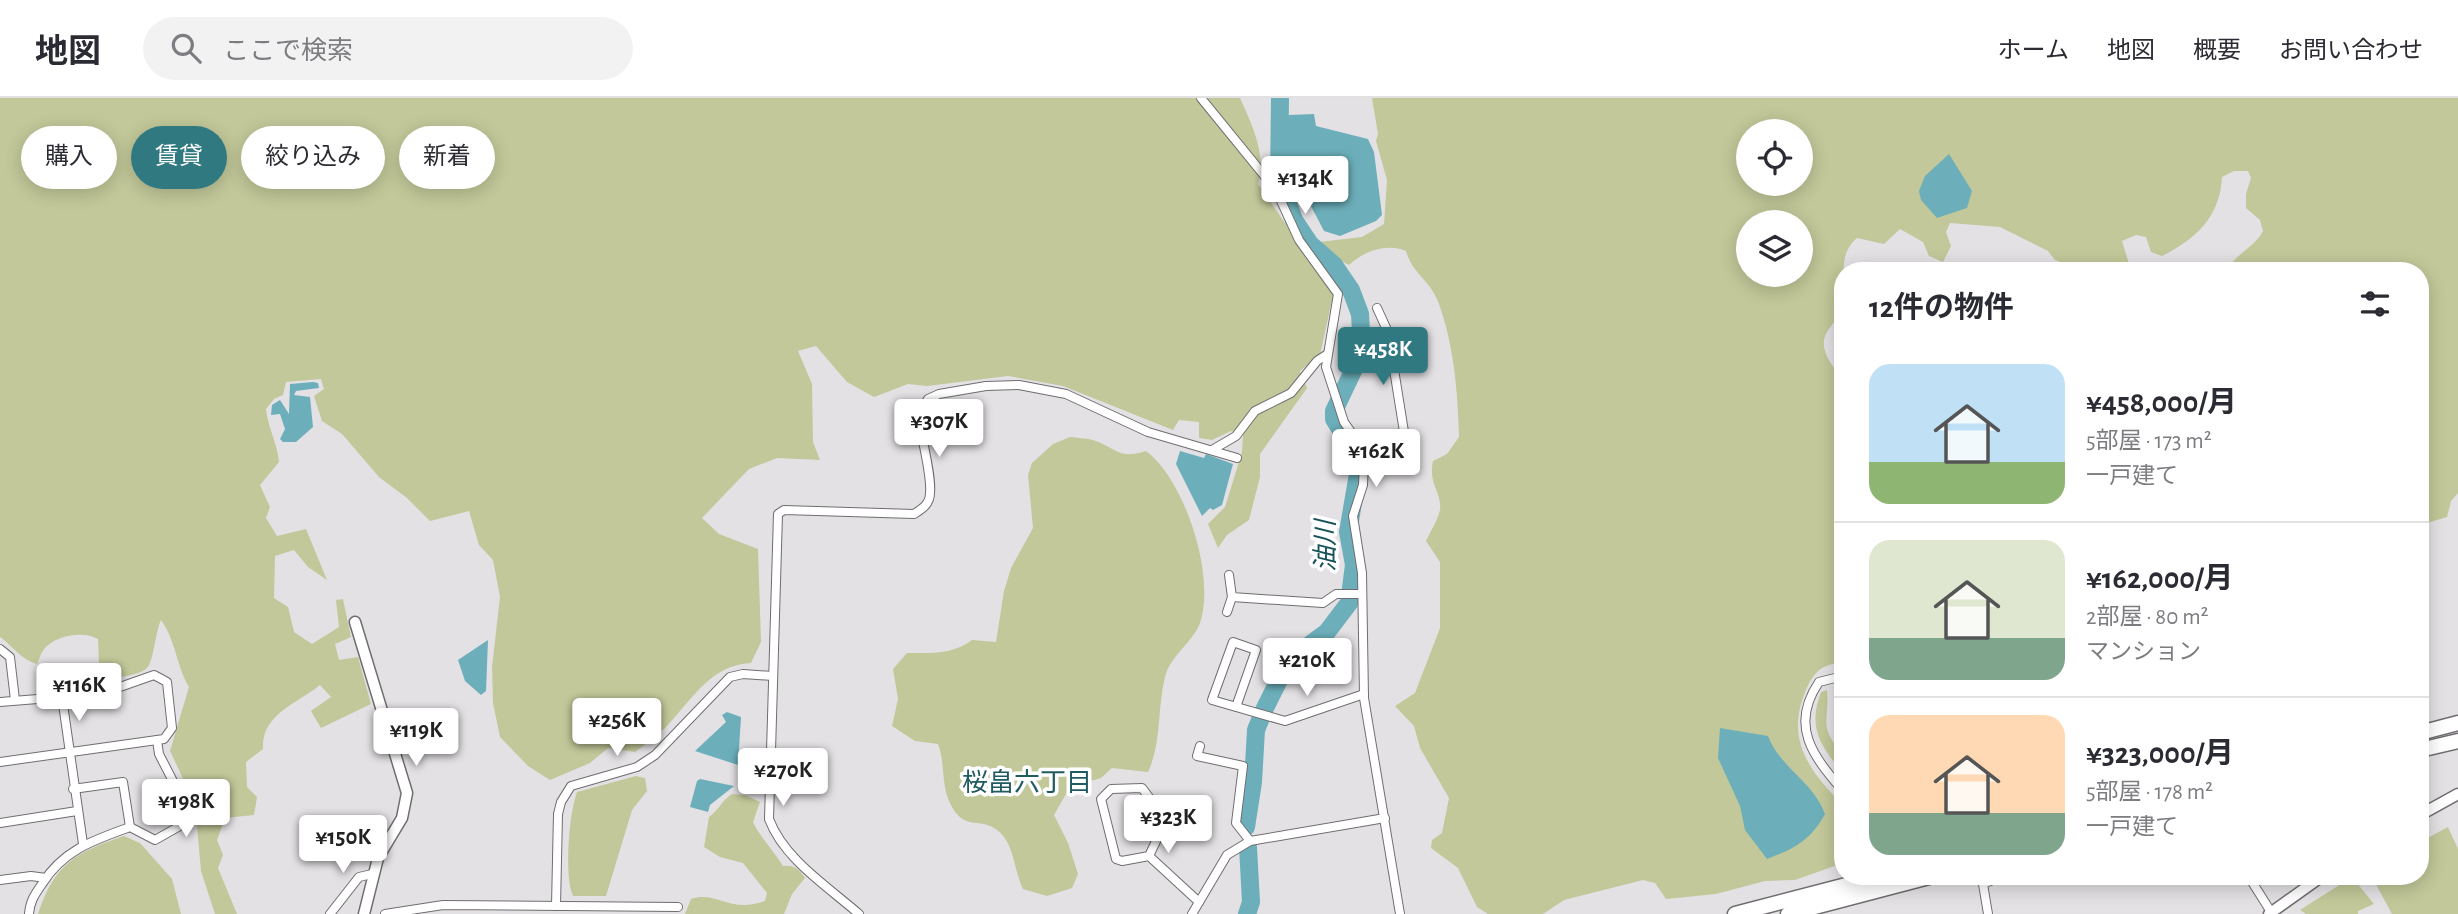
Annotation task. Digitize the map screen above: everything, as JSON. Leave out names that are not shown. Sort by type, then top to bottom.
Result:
[{"type":"highway","points":[[2429,731],[2455,724]]},
{"type":"highway","points":[[2429,748],[2458,742]]},
{"type":"highway","points":[[1735,914],[1846,885]]},
{"type":"highway","points":[[1788,914],[1899,885]]},
{"type":"street","points":[[1201,98],[1276,190],[1299,240],[1315,266],[1335,288],[1336,315],[1326,355],[1326,367],[1345,422],[1360,445],[1363,485],[1353,516],[1362,594],[1364,694],[1400,914]]},
{"type":"street","points":[[1360,445],[1404,444],[1405,438],[1388,332],[1377,308]]},
{"type":"street","points":[[1212,450],[1236,436],[1255,411],[1291,393],[1317,361],[1326,355]]},
{"type":"street","points":[[859,914],[787,851],[775,834],[769,819],[778,514],[784,510],[914,514],[926,504],[930,492],[918,416],[928,399],[986,386],[1019,385],[1047,390],[1083,401],[1148,432],[1237,458]]},
{"type":"street","points":[[1227,612],[1232,597],[1229,575]]},
{"type":"street","points":[[1232,597],[1322,603],[1336,594],[1362,594]]},
{"type":"street","points":[[355,622],[407,793],[405,810],[372,874],[364,914]]},
{"type":"street","points":[[1236,707],[1256,650],[1233,642],[1212,699],[1236,707],[1285,721],[1364,694]]},
{"type":"street","points":[[0,649],[10,657],[15,700]]},
{"type":"street","points":[[556,906],[558,814],[570,786],[617,774],[655,755],[730,677],[743,674],[773,676]]},
{"type":"street","points":[[0,702],[100,694],[154,675],[167,682],[172,728],[164,739],[0,762]]},
{"type":"street","points":[[1834,678],[1819,682],[1807,708],[1806,726],[1811,751],[1834,780]]},
{"type":"street","points":[[61,697],[83,844]]},
{"type":"street","points":[[2455,724],[2458,742]]},
{"type":"street","points":[[29,914],[30,903],[58,862],[83,844],[130,827],[155,840],[178,827],[177,789],[159,754],[157,740]]},
{"type":"street","points":[[1194,766],[1200,746]]},
{"type":"street","points":[[1197,756],[1243,766],[1236,824],[1250,841]]},
{"type":"street","points":[[73,789],[123,782],[130,827]]},
{"type":"street","points":[[1142,788],[1166,820],[1149,856],[1122,861],[1116,859],[1101,799],[1111,789],[1142,788]]},
{"type":"street","points":[[2429,810],[2458,794]]},
{"type":"street","points":[[0,823],[76,811]]},
{"type":"street","points":[[1192,914],[1227,855],[1250,841],[1385,818]]},
{"type":"street","points":[[1149,856],[1199,902]]},
{"type":"street","points":[[330,914],[359,877],[372,874]]},
{"type":"street","points":[[0,880],[31,876],[46,878]]},
{"type":"street","points":[[1983,885],[1988,914]]},
{"type":"street","points":[[2254,885],[2270,913],[2310,885]]},
{"type":"street","points":[[385,914],[443,910],[535,910],[556,906],[678,907]]},
{"type":"green space","points":[[0,98],[1240,98],[1259,151],[1261,162],[1258,184],[1296,239],[1340,278],[1347,293],[1332,300],[1320,355],[1300,371],[1307,388],[1260,454],[1260,477],[1249,520],[1227,535],[1218,548],[1208,524],[1225,507],[1242,452],[1243,435],[1231,431],[1212,440],[1199,438],[1199,422],[1179,420],[1173,430],[1063,386],[1008,376],[927,386],[908,384],[874,397],[847,382],[816,346],[798,351],[812,384],[813,442],[820,460],[777,458],[749,469],[702,518],[719,534],[758,549],[761,642],[751,663],[737,665],[713,677],[665,728],[635,752],[608,748],[590,763],[550,780],[528,766],[500,737],[493,703],[492,667],[500,597],[493,560],[479,545],[469,511],[430,521],[407,498],[379,477],[342,434],[322,421],[314,396],[324,389],[321,379],[286,382],[283,395],[274,399],[266,409],[279,462],[260,485],[270,507],[266,518],[277,536],[306,529],[327,580],[308,567],[294,550],[275,556],[274,598],[288,607],[294,632],[312,644],[339,627],[336,600],[343,599],[351,637],[335,644],[339,660],[358,657],[371,704],[321,728],[311,711],[331,697],[320,685],[282,711],[268,727],[263,749],[246,762],[247,787],[257,797],[254,815],[225,818],[217,840],[223,855],[218,868],[237,914],[215,914],[201,871],[195,804],[170,751],[189,687],[170,636],[161,620],[149,666],[132,675],[106,680],[99,665],[98,639],[92,636],[77,635],[55,640],[44,650],[37,664],[22,656],[0,637]]},
{"type":"green space","points":[[1372,98],[2458,98],[2458,493],[2451,501],[2447,517],[2429,522],[2429,262],[2233,262],[2263,231],[2260,220],[2246,208],[2246,194],[2251,178],[2248,171],[2234,171],[2222,177],[2217,204],[2204,225],[2185,242],[2162,256],[2151,252],[2146,237],[2136,235],[2122,241],[2128,262],[2060,262],[2048,251],[2000,227],[1950,223],[1946,232],[1951,246],[1943,262],[1929,256],[1923,242],[1900,229],[1884,244],[1857,238],[1850,245],[1844,262],[1834,262],[1834,322],[1824,340],[1827,356],[1834,367],[1834,663],[1822,668],[1811,680],[1799,712],[1798,727],[1805,755],[1821,781],[1834,795],[1834,866],[1795,880],[1765,881],[1716,894],[1666,899],[1655,883],[1643,880],[1564,900],[1543,914],[1488,914],[1477,907],[1458,868],[1431,848],[1432,840],[1442,833],[1449,798],[1420,748],[1414,726],[1395,706],[1415,693],[1440,628],[1440,562],[1426,541],[1440,510],[1432,469],[1433,461],[1447,454],[1459,437],[1452,353],[1444,320],[1435,296],[1413,266],[1406,251],[1384,248],[1362,256],[1349,265],[1335,258],[1319,242],[1362,237],[1384,224],[1387,180],[1376,141],[1378,134]]},
{"type":"green space","points":[[1070,437],[1093,440],[1123,454],[1146,451],[1160,465],[1173,484],[1194,530],[1204,580],[1204,603],[1197,630],[1172,662],[1165,677],[1155,749],[1148,772],[1112,768],[1101,778],[1070,787],[1054,815],[1068,843],[1078,874],[1072,888],[1047,896],[1023,889],[1010,847],[1001,833],[988,825],[962,819],[957,814],[948,799],[938,744],[915,741],[892,726],[898,699],[893,669],[907,653],[949,651],[972,640],[996,642],[1004,591],[1011,568],[1033,528],[1028,475],[1032,463],[1053,444]]},
{"type":"green space","points":[[1827,690],[1826,723],[1834,742],[1834,762],[1823,745],[1816,726],[1815,716],[1821,692]]},
{"type":"green space","points":[[636,776],[645,778],[647,791],[632,810],[606,896],[573,896],[569,874],[569,844],[577,792]]},
{"type":"green space","points":[[732,794],[745,795],[760,802],[753,822],[756,828],[783,866],[796,868],[805,878],[792,894],[784,914],[685,914],[691,899],[700,897],[742,905],[765,901],[767,893],[743,863],[720,857],[704,847],[709,817]]},
{"type":"green space","points":[[2448,827],[2458,849],[2458,914],[2392,914],[2376,885],[2429,885],[2429,837]]},
{"type":"green space","points":[[124,836],[140,843],[172,879],[181,914],[38,914],[51,883],[69,862],[93,848]]},
{"type":"green space","points":[[2339,885],[2359,885],[2374,904],[2358,911],[2358,914],[2306,914],[2300,910]]},
{"type":"water","points":[[1314,114],[1316,126],[1368,139],[1374,152],[1382,215],[1376,221],[1340,236],[1324,231],[1302,189],[1288,176],[1286,118],[1289,115]]},
{"type":"water","points":[[1949,154],[1972,191],[1967,208],[1937,218],[1921,200],[1919,191],[1925,176]]},
{"type":"water","points":[[318,383],[319,388],[296,391],[294,395],[310,397],[313,427],[296,442],[283,442],[280,439],[285,429],[280,414],[271,415],[272,405],[280,400],[289,414],[290,384]]},
{"type":"water","points":[[1180,451],[1204,458],[1206,454],[1233,464],[1222,505],[1213,510],[1210,508],[1202,516],[1176,464]]},
{"type":"water","points":[[488,640],[486,691],[481,695],[465,681],[458,660]]},
{"type":"water","points":[[727,712],[741,717],[738,765],[695,751],[726,722],[722,715]]},
{"type":"water","points":[[1720,728],[1768,736],[1780,757],[1813,792],[1825,814],[1808,837],[1767,859],[1745,830],[1740,806],[1718,758]]},
{"type":"water","points":[[700,779],[734,786],[710,805],[708,812],[690,807],[697,781]]},
{"type":"waterway","name":"油川","points":[[1246,827],[1253,782],[1256,730],[1265,708],[1289,660],[1327,632],[1349,603],[1354,565],[1348,532],[1359,468],[1353,450],[1334,419],[1334,411],[1353,371],[1361,332],[1360,314],[1351,290],[1334,265],[1310,244],[1294,220],[1279,180],[1280,98]]},
{"type":"waterway","name":"油川","points":[[1247,914],[1251,902],[1248,847]]},
{"type":"district","name":"桜畠六丁目","points":[[1027,783]]}]
